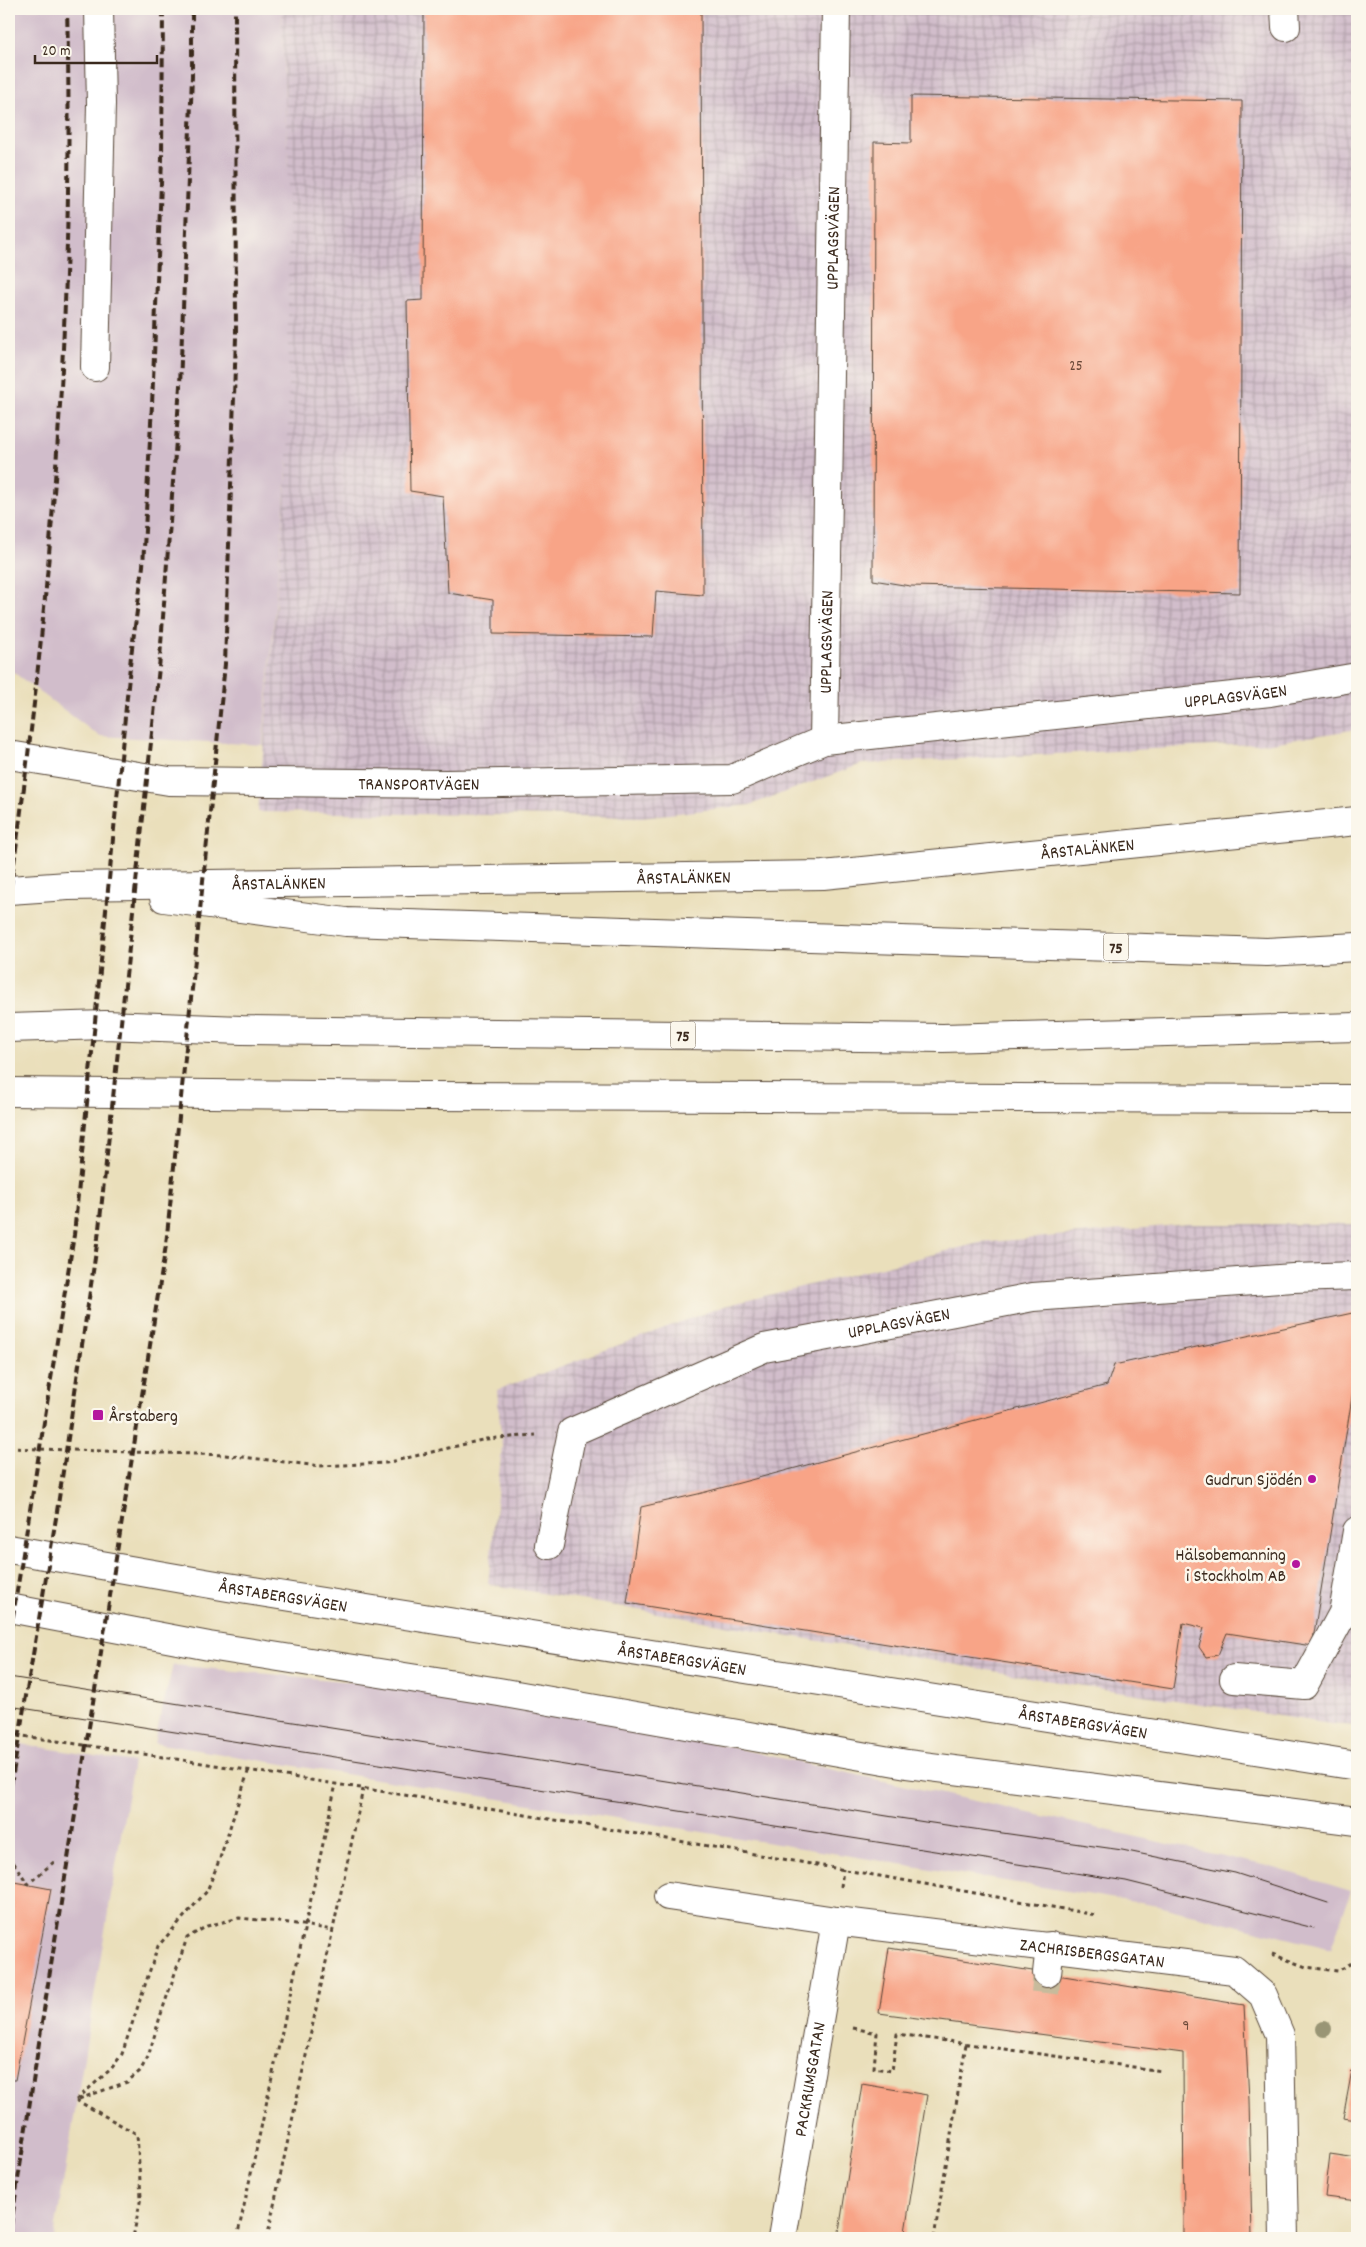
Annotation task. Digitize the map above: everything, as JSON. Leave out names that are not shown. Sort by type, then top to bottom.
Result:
[{"type":"main road","points":[[95,367],[101,104],[99,9]]},
{"type":"main road","name":"UPPLAGSVÄGEN","points":[[836,9],[824,740],[1270,692],[1357,677]]},
{"type":"main road","name":"TRANSPORTVÄGEN","points":[[9,755],[169,781],[446,784],[732,779],[824,740]]},
{"type":"main road","name":"ÅRSTALÄNKEN","points":[[9,890],[68,886],[823,875],[1357,821]]},
{"type":"main road","name":"75","points":[[68,886],[346,922],[1267,952],[1357,948]]},
{"type":"main road","name":"75","points":[[9,1028],[105,1025],[242,1030],[943,1038],[1357,1027]]},
{"type":"main road","points":[[9,1092],[422,1096],[1357,1099]]},
{"type":"main road","name":"UPPLAGSVÄGEN","points":[[572,1432],[764,1348],[1033,1297],[1293,1278],[1357,1276]]},
{"type":"main road","points":[[549,1545],[572,1432]]},
{"type":"main road","points":[[1234,1679],[1304,1685],[1343,1613],[1357,1531]]},
{"type":"main road","name":"ÅRSTABERGSVÄGEN","points":[[9,1549],[228,1587],[1357,1766]]},
{"type":"main road","points":[[9,1608],[209,1646],[509,1693],[907,1764],[1357,1822]]},
{"type":"main road","name":"ZACHRISBERGSGATAN","points":[[668,1896],[836,1921],[1048,1960],[1234,1970],[1263,1994],[1280,2035],[1284,2238]]},
{"type":"main road","name":"PACKRUMSGATAN","points":[[782,2238],[836,1921]]},
{"type":"path","points":[[9,1448],[225,1455],[320,1466],[386,1463],[486,1439],[572,1432]]},
{"type":"path","points":[[9,1734],[248,1769],[843,1869],[1104,1916]]},
{"type":"path","points":[[76,2100],[111,2070],[122,2054],[158,1946],[207,1891],[232,1823],[248,1769]]},
{"type":"path","points":[[237,2238],[336,1784]]},
{"type":"path","points":[[267,2238],[363,1789]]},
{"type":"path","points":[[9,1856],[28,1884],[55,1861]]},
{"type":"path","points":[[841,1882],[843,1869]]},
{"type":"path","points":[[76,2100],[128,2082],[140,2071],[148,2057],[187,1938],[208,1926],[239,1918],[333,1930]]},
{"type":"path","points":[[1264,1951],[1306,1967],[1338,1971],[1357,1960]]},
{"type":"path","points":[[877,2033],[874,2068],[892,2071],[897,2034],[1162,2071]]},
{"type":"path","points":[[934,2238],[966,2044]]},
{"type":"path","points":[[76,2100],[138,2134],[141,2197],[133,2238]]},
{"type":"shaded area","points":[[9,9],[281,9],[288,172],[288,459],[263,745],[99,736],[9,669]]},
{"type":"shaded area","points":[[281,9],[1357,9],[1357,729],[1272,743],[862,764],[750,805],[642,817],[258,812],[288,459],[288,172]]},
{"type":"shaded area","points":[[1188,1224],[1357,1224],[1357,1726],[1331,1724],[1045,1680],[488,1584],[502,1446],[497,1390],[724,1306],[979,1243]]},
{"type":"shaded area","points":[[173,1665],[500,1696],[1268,1866],[1351,1891],[1331,1949],[1159,1906],[154,1743]]},
{"type":"shaded area","points":[[9,1742],[133,1762],[54,2238],[9,2238]]},
{"type":"building","points":[[424,9],[701,9],[703,595],[656,591],[653,637],[493,634],[493,600],[448,593],[443,496],[410,491],[407,301],[423,300]]},
{"type":"building","points":[[911,96],[1242,101],[1240,593],[910,586],[873,580],[874,142],[911,143]]},
{"type":"building","points":[[1357,1312],[1357,1366],[1312,1646],[1227,1633],[1218,1655],[1206,1657],[1199,1647],[1204,1628],[1183,1623],[1173,1689],[627,1603],[641,1507],[698,1494],[1107,1385],[1114,1365]]},
{"type":"building","points":[[9,1881],[51,1889],[15,2080],[9,2080]]},
{"type":"building","points":[[889,1948],[1244,2005],[1249,2100],[1252,2238],[1184,2238],[1183,2053],[879,2013]]},
{"type":"building","points":[[1352,2070],[1357,2071],[1357,2120],[1343,2118]]},
{"type":"building","points":[[862,2084],[927,2095],[904,2238],[838,2238]]},
{"type":"building","points":[[1330,2154],[1357,2158],[1357,2201],[1325,2197]]},
{"type":"tunnel","points":[[1045,1993],[1047,1973]]},
{"type":"tram line","points":[[9,1677],[925,1822],[1122,1850],[1235,1873],[1328,1903]]},
{"type":"tram line","points":[[9,1706],[1126,1881],[1314,1928]]},
{"type":"railway","points":[[9,899],[37,677],[57,455],[67,232],[69,121],[67,9]]},
{"type":"railway","points":[[9,1641],[74,1235],[131,656],[143,566],[162,159],[163,9]]},
{"type":"railway","points":[[9,1797],[56,1518],[98,1238],[160,658],[180,386],[192,76],[192,9]]},
{"type":"railway","points":[[9,2238],[166,1245],[225,664],[236,337],[235,9]]},
{"type":"place","name":"Årstaberg","points":[[98,1415]]},
{"type":"place","name":"Gudrun Sjödén","points":[[1312,1479]]},
{"type":"place","name":"Hälsobemanning i Stockholm AB","points":[[1296,1564]]}]
